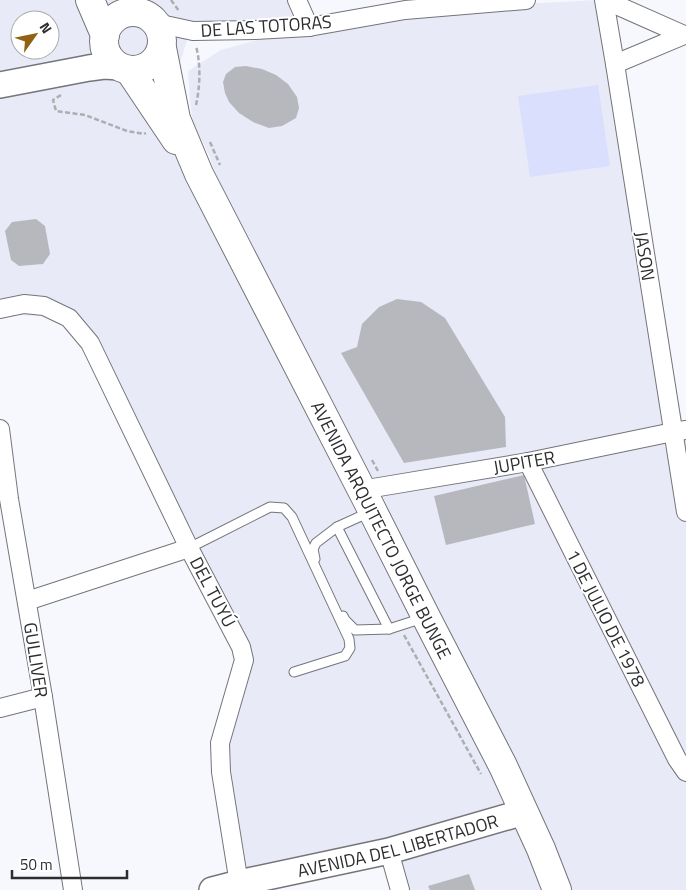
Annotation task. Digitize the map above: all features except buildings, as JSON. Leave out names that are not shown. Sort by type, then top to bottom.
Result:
[{"type":"main road","points":[[90,0],[104,38]]},
{"type":"main road","points":[[0,85],[104,66],[138,71],[154,63],[159,56],[144,20],[123,14],[115,18],[108,26],[104,38],[89,56],[59,74]]},
{"type":"main road","name":"AVENIDA ARQUITECTO JORGE BUNGE","points":[[144,20],[171,121]]},
{"type":"main road","name":"AVENIDA ARQUITECTO JORGE BUNGE","points":[[104,38],[108,57],[113,63],[124,69],[171,121],[200,174],[503,766],[540,848],[556,890]]},
{"type":"main road","name":"AVENIDA DEL LIBERTADOR","points":[[212,890],[240,887],[389,852],[524,812]]},
{"type":"street","points":[[297,0],[309,27]]},
{"type":"street","name":"DE LAS TOTORAS","points":[[144,20],[193,31],[256,30],[309,27],[404,5],[526,0]]},
{"type":"street","points":[[604,0],[685,35]]},
{"type":"street","name":"JASON","points":[[604,0],[679,431],[686,512]]},
{"type":"street","points":[[615,64],[685,35]]},
{"type":"street","name":"DEL TUYÚ","points":[[0,309],[24,304],[44,306],[70,318],[90,342],[189,548],[241,647],[244,660],[220,743],[221,772],[240,887]]},
{"type":"street","name":"GULLIVER","points":[[0,429],[4,500],[27,601],[73,890]]},
{"type":"street","name":"JUPITER","points":[[367,500],[528,462],[679,431]]},
{"type":"street","name":"1 DE JULIO DE 1978","points":[[528,462],[677,759],[686,772]]},
{"type":"street","points":[[27,601],[189,548]]},
{"type":"street","points":[[0,708],[43,697]]},
{"type":"street","points":[[389,852],[400,890]]},
{"type":"lane","points":[[367,500],[316,543],[313,550],[314,557],[344,620],[355,630],[389,629],[426,618]]},
{"type":"lane","points":[[189,548],[270,507],[284,508],[292,517],[349,638],[350,648],[345,656],[294,672]]},
{"type":"lane","points":[[337,527],[389,629]]},
{"type":"path","points":[[59,74],[71,80],[62,94],[53,100],[56,110],[85,115],[127,131],[144,134],[195,109],[199,94],[198,56],[193,31],[171,0]]},
{"type":"path","points":[[398,626],[481,774]]},
{"type":"shaded area","points":[[0,0],[297,0],[310,27],[405,10],[597,0],[673,432],[686,430],[686,890],[400,890],[389,851],[239,883],[221,772],[244,660],[69,318],[0,314]],"holes":[[[304,27],[221,50],[188,71],[193,124],[210,157],[214,171],[199,174],[180,63],[187,40]]]},
{"type":"shaded area","points":[[598,85],[610,166],[530,177],[518,96]]}]
